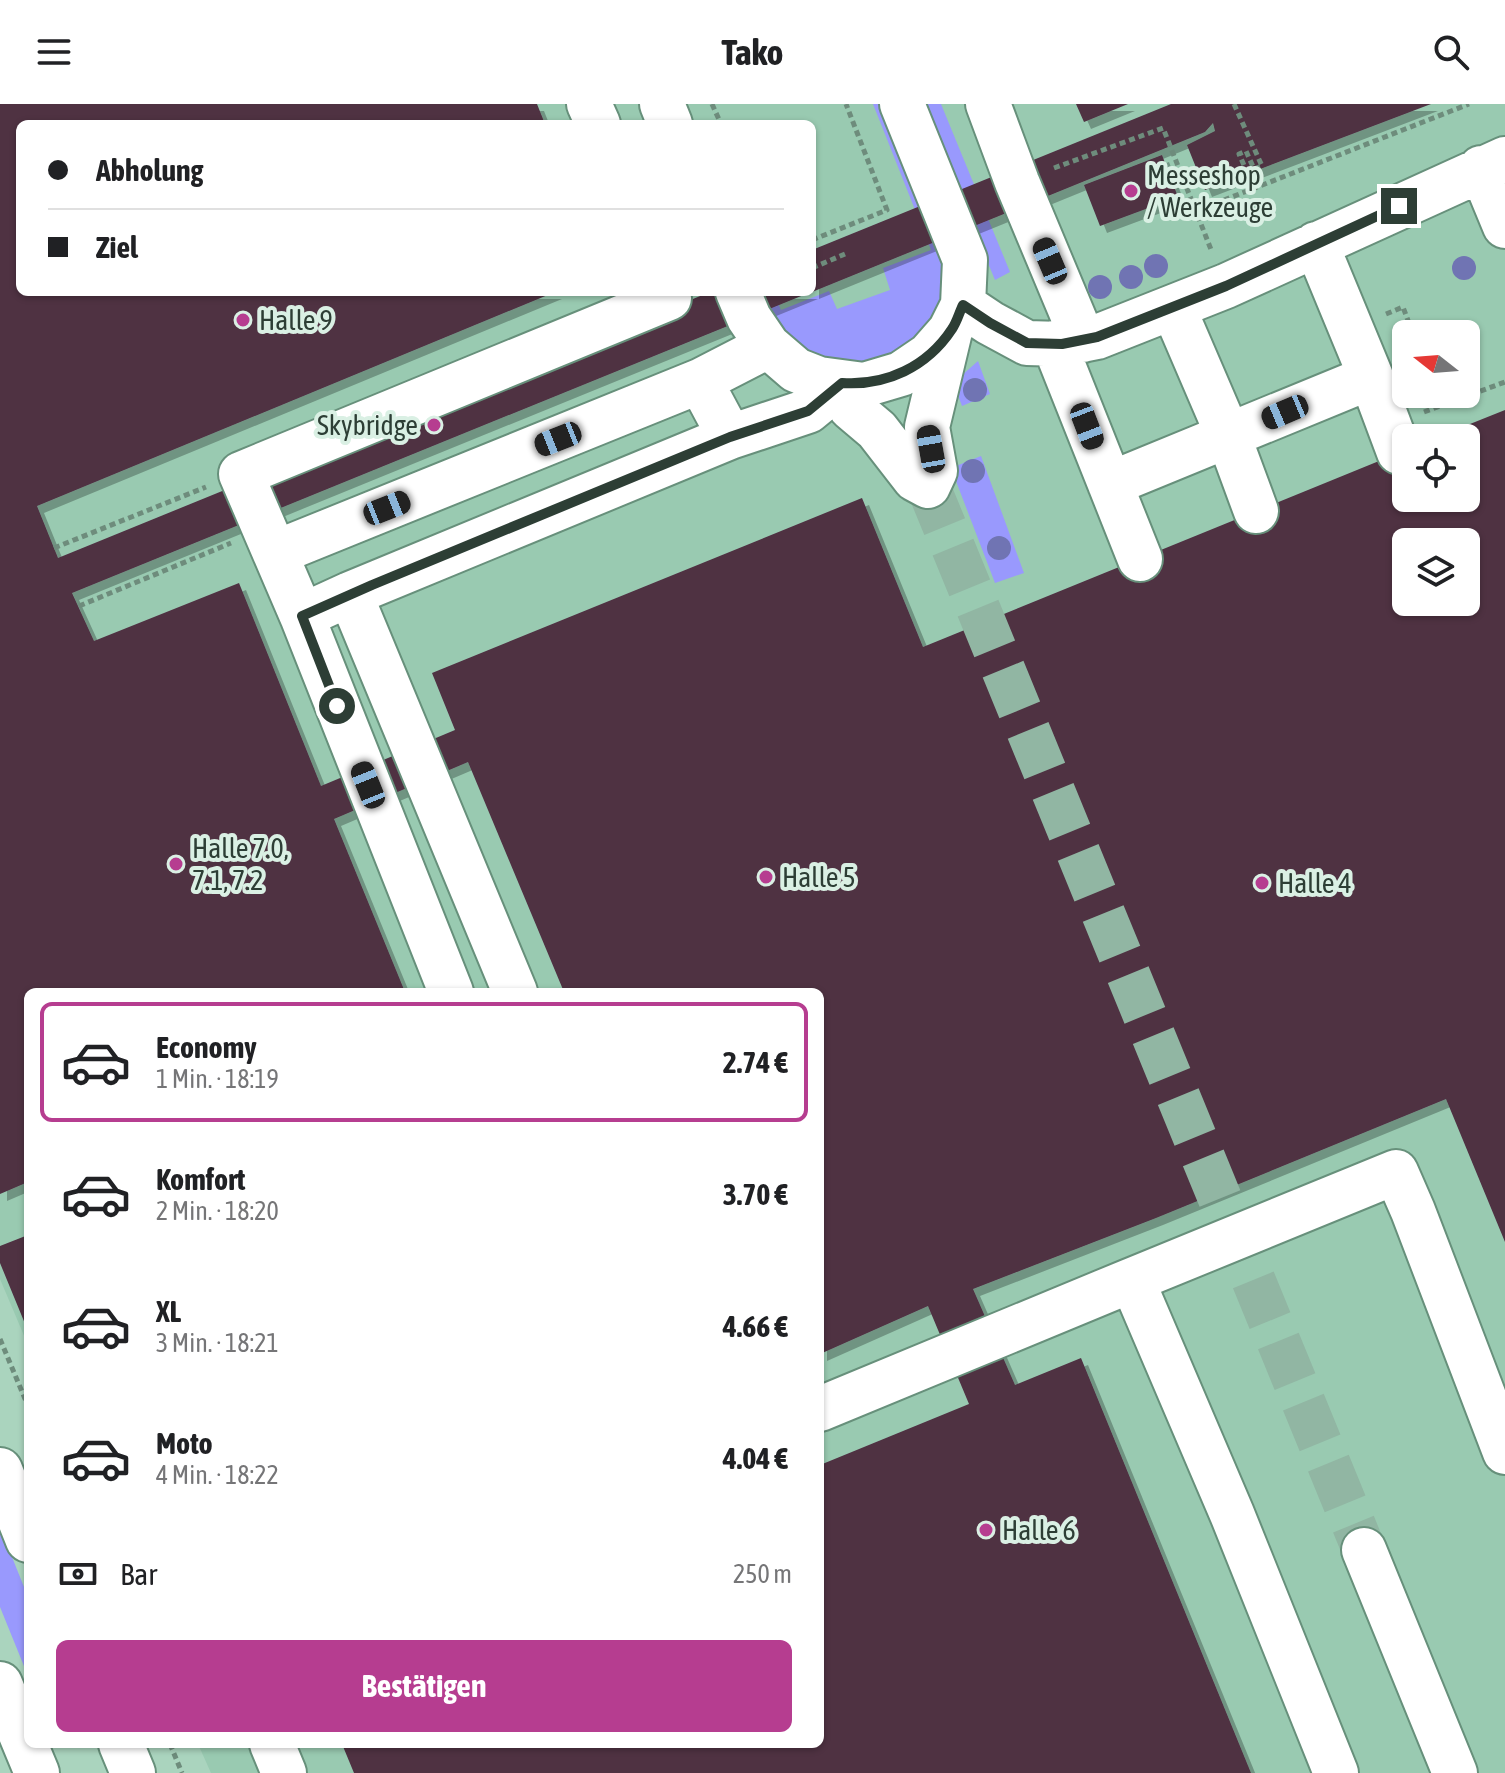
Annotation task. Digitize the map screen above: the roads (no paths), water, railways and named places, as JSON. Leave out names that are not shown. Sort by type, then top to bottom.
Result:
[{"type":"lane","points":[[842,383],[851,408],[877,430],[915,479],[928,486],[935,471],[927,427],[956,318],[965,260],[902,104]]},
{"type":"lane","points":[[988,104],[1017,182],[1110,484],[1140,559]]},
{"type":"lane","points":[[956,318],[990,323],[1027,343],[1097,337],[1226,286],[1493,164],[1505,226]]},
{"type":"lane","points":[[1316,244],[1392,433]]},
{"type":"lane","points":[[449,988],[302,616],[241,474],[668,296]]},
{"type":"lane","points":[[740,296],[749,318],[768,346],[796,370],[819,379],[842,383],[864,385],[901,374],[929,355],[956,318]]},
{"type":"lane","points":[[1173,307],[1228,435],[1256,511]]},
{"type":"lane","points":[[270,541],[700,381],[768,346]]},
{"type":"lane","points":[[1110,484],[1371,377]]},
{"type":"lane","points":[[700,381],[730,437]]},
{"type":"lane","points":[[302,616],[730,437],[808,411],[842,383]]},
{"type":"lane","points":[[350,594],[513,988]]},
{"type":"lane","points":[[824,1407],[1396,1172],[1505,1452]]},
{"type":"lane","points":[[1132,1280],[1232,1514],[1336,1773]]},
{"type":"lane","points":[[0,1470],[24,1530]]},
{"type":"lane","points":[[1364,1550],[1455,1773]]},
{"type":"lane","points":[[0,1684],[23,1724]]},
{"type":"lane","points":[[30,1748],[37,1773]]},
{"type":"lane","points":[[123,1748],[133,1773]]},
{"type":"lane","points":[[274,1748],[284,1773]]},
{"type":"tunnel","points":[[928,486],[1364,1550]]},
{"type":"place","name":"Messeshop / Werkzeuge","points":[[1131,191]]},
{"type":"place","name":"Halle 9","points":[[243,320]]},
{"type":"place","name":"Skybridge","points":[[434,425]]},
{"type":"place","name":"Halle 7.0, 7.1, 7.2","points":[[176,864]]},
{"type":"place","name":"Halle 5","points":[[766,877]]},
{"type":"place","name":"Halle 4","points":[[1262,883]]},
{"type":"place","name":"Halle 6","points":[[986,1530]]}]
